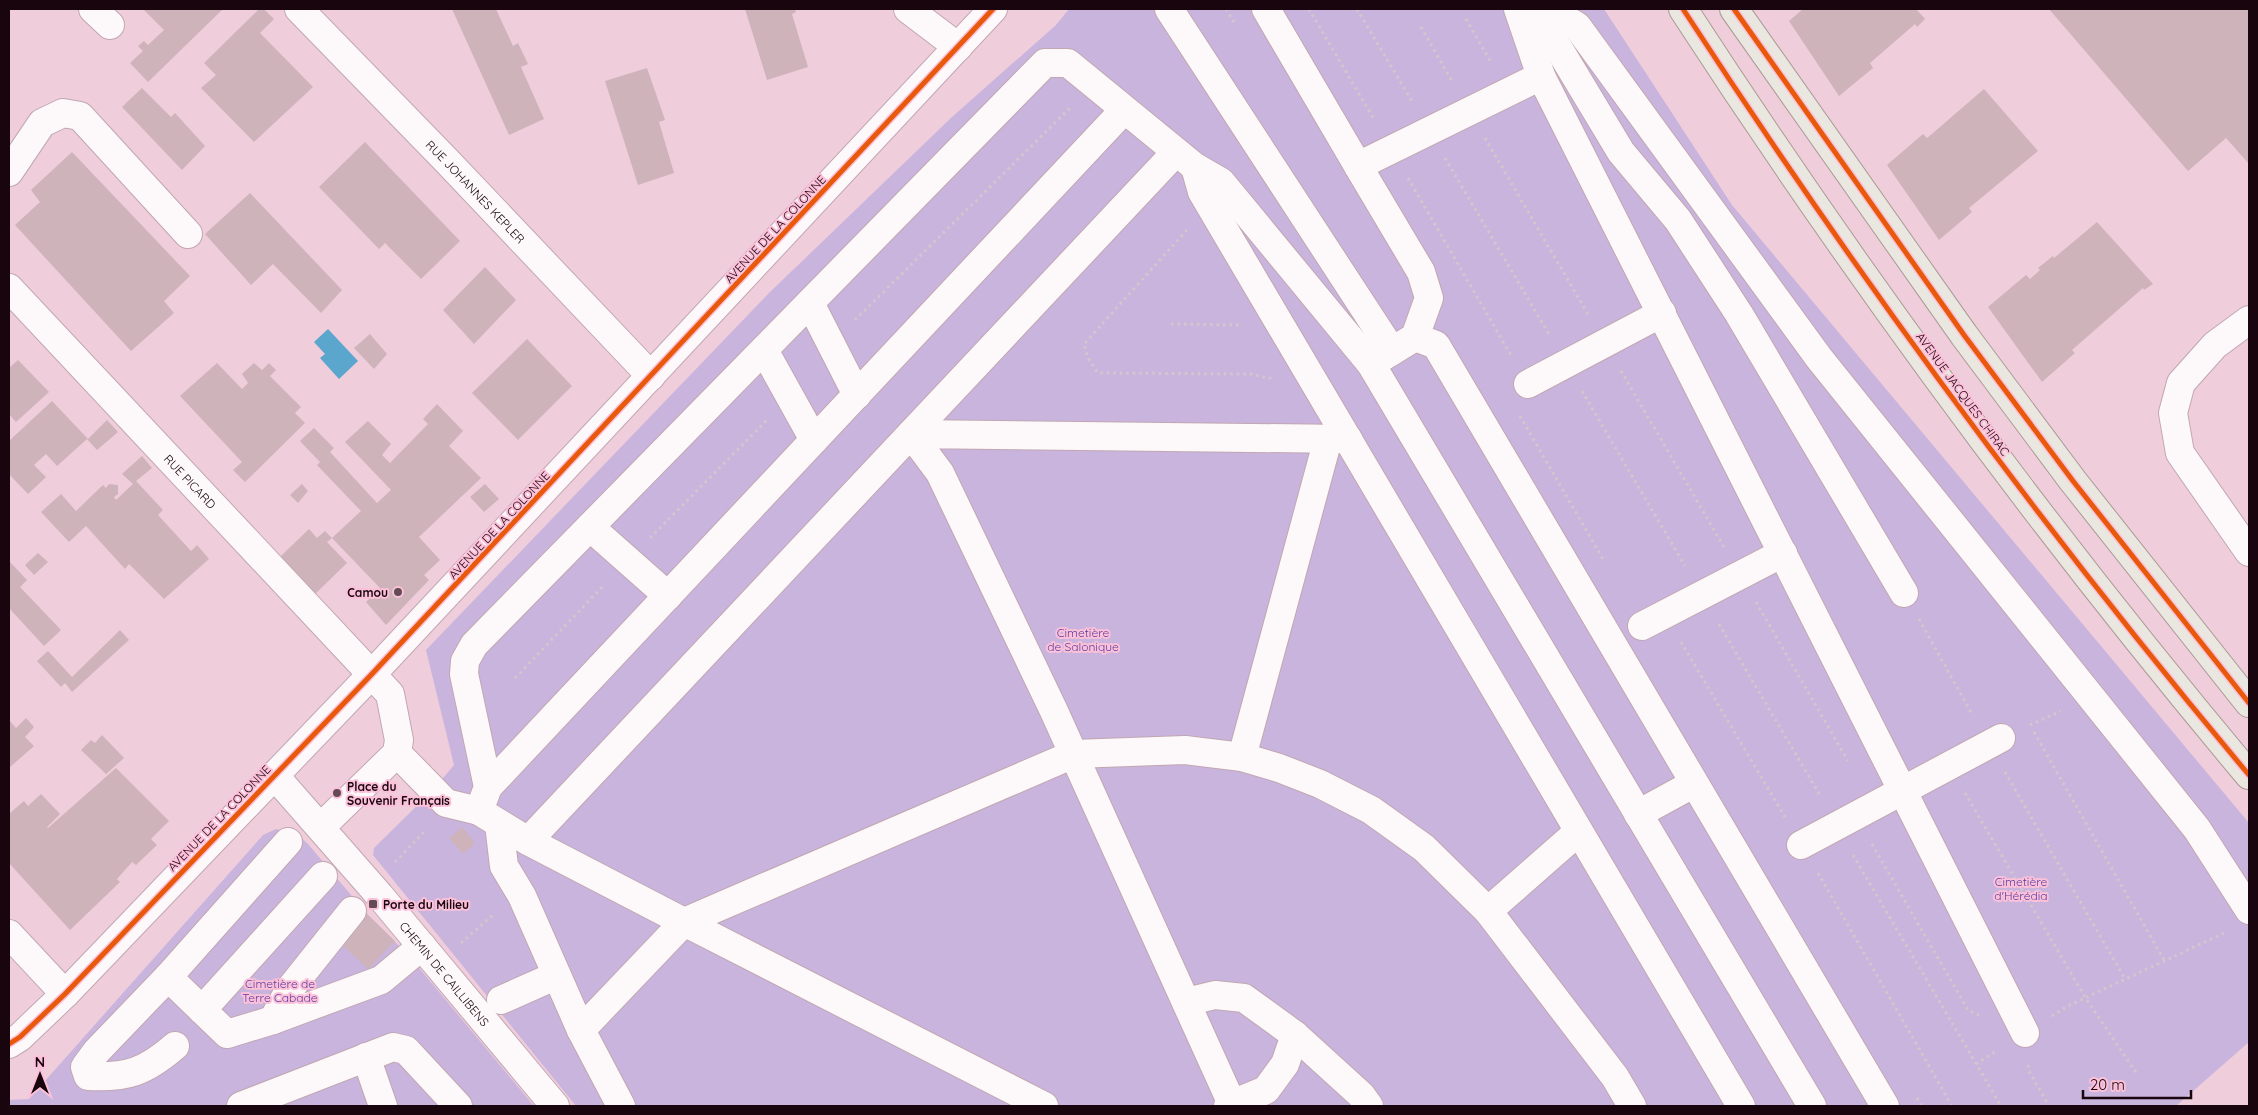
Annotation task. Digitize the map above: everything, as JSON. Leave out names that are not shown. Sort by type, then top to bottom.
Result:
[{"type":"main road","name":"AVENUE JACQUES CHIRAC","points":[[1683,9],[1830,227],[1953,399],[2062,544],[2174,685],[2249,775]]},
{"type":"main road","points":[[1734,9],[1981,358],[2073,481],[2249,703]]},
{"type":"street","name":"RUE JOHANNES KEPLER","points":[[299,9],[446,160],[651,376]]},
{"type":"street","points":[[908,9],[958,47]]},
{"type":"street","name":"AVENUE DE LA COLONNE","points":[[9,1044],[20,1037],[65,994],[371,675],[993,9]]},
{"type":"street","points":[[1169,9],[1382,358],[1638,814],[1812,1106]]},
{"type":"street","points":[[1266,9],[1421,272],[1429,298],[1415,337],[1382,358]]},
{"type":"street","points":[[1519,9],[1541,76],[2025,1034]]},
{"type":"street","points":[[1519,9],[1556,44],[1621,152],[1678,220],[1739,314],[1904,593]]},
{"type":"street","points":[[1548,9],[1577,26],[1819,358],[2198,829],[2241,919]]},
{"type":"street","points":[[621,1106],[555,976],[522,896],[504,866],[489,808],[464,674],[465,661],[474,645],[1045,63],[1068,63],[1185,160],[1221,182],[1382,358]]},
{"type":"street","points":[[1358,166],[1541,76]]},
{"type":"street","points":[[489,808],[668,596],[1124,110]]},
{"type":"street","points":[[9,172],[42,123],[63,113],[80,116],[188,234]]},
{"type":"street","points":[[1185,160],[1307,369],[1338,439],[1578,832],[1740,1106]]},
{"type":"street","points":[[528,840],[911,434],[1185,160]]},
{"type":"street","name":"RUE PICARD","points":[[9,288],[390,694],[399,740],[397,753]]},
{"type":"street","points":[[810,303],[857,395]]},
{"type":"street","points":[[1528,384],[1662,313]]},
{"type":"street","points":[[2249,320],[2215,345],[2181,383],[2173,413],[2180,453],[2249,552]]},
{"type":"street","points":[[1415,337],[1436,345],[1693,784],[1885,1106]]},
{"type":"street","points":[[764,350],[814,440]]},
{"type":"street","points":[[911,434],[1338,439]]},
{"type":"street","points":[[911,434],[940,473],[1074,754],[1186,1002],[1230,1105],[1266,1090],[1285,1064],[1295,1035]]},
{"type":"street","points":[[1242,757],[1338,439]]},
{"type":"street","points":[[590,527],[668,596]]},
{"type":"street","points":[[1653,620],[1783,553]]},
{"type":"street","points":[[1802,845],[1995,741]]},
{"type":"street","points":[[581,1030],[684,922],[1074,754],[1185,750],[1242,757],[1280,768],[1320,784],[1370,810],[1424,848],[1488,911],[1615,1077],[1632,1106]]},
{"type":"street","points":[[321,827],[397,753],[446,802],[489,808],[528,840],[1044,1106]]},
{"type":"street","name":"CHEMIN DE CAILLIBENS","points":[[274,775],[321,827],[555,1106]]},
{"type":"street","points":[[1638,814],[1693,784]]},
{"type":"street","points":[[1488,911],[1578,832]]},
{"type":"street","points":[[175,1046],[141,1071],[88,1076],[84,1067],[168,977],[288,842]]},
{"type":"street","points":[[202,1010],[323,876]]},
{"type":"street","points":[[273,1020],[289,990],[352,911]]},
{"type":"street","points":[[9,934],[65,994]]},
{"type":"street","points":[[168,977],[227,1034],[273,1020],[381,980],[422,946]]},
{"type":"street","points":[[501,1000],[555,976]]},
{"type":"street","points":[[1186,1002],[1215,995],[1244,998],[1295,1035],[1362,1095],[1369,1106]]},
{"type":"street","points":[[241,1106],[393,1046],[406,1050],[458,1106]]},
{"type":"street","points":[[366,1057],[383,1106]]},
{"type":"path","points":[[1309,9],[1528,384],[1507,395],[1607,566]]},
{"type":"path","points":[[1358,9],[2001,1106]]},
{"type":"path","points":[[1466,19],[1508,92]]},
{"type":"path","points":[[1420,27],[1850,763]]},
{"type":"path","points":[[831,344],[1094,85]]},
{"type":"path","points":[[1214,212],[1197,220],[1084,344],[1088,358],[1098,373],[1251,374],[1283,382],[1307,369]]},
{"type":"path","points":[[1171,324],[1251,325],[1274,313]]},
{"type":"path","points":[[1904,593],[1995,741],[2125,979]]},
{"type":"path","points":[[1653,620],[1802,845],[1952,1106]]},
{"type":"path","points":[[1995,741],[2060,712],[2085,689]]},
{"type":"path","points":[[2030,725],[2164,960]]},
{"type":"path","points":[[1949,766],[2085,997],[2137,1074]]},
{"type":"path","points":[[389,868],[452,804]]},
{"type":"path","points":[[458,946],[499,909],[522,896]]},
{"type":"path","points":[[2068,1006],[2164,960],[2241,919]]},
{"type":"path","points":[[1912,1089],[1922,1106]]},
{"type":"green space","name":"Cimetière de Salonique","points":[[1069,9],[1604,9],[1732,205],[2249,823],[2249,1042],[2176,1106],[576,1106],[373,855],[374,848],[433,790],[454,765],[426,650],[769,293],[952,117],[1056,25]]},
{"type":"green space","name":"Cimetière de Terre Cabade","points":[[276,829],[297,834],[308,844],[367,914],[410,957],[534,1106],[9,1106],[9,1100],[29,1099],[263,835]]},
{"type":"water","points":[[328,329],[358,361],[339,379],[320,358],[325,354],[314,342]]},
{"type":"building","points":[[143,9],[223,9],[148,82],[130,63],[143,51],[138,46],[144,41],[148,45],[164,30]]},
{"type":"building","points":[[259,9],[264,9],[274,19],[260,33],[313,87],[254,142],[201,88],[216,75],[204,63]]},
{"type":"building","points":[[452,9],[496,9],[513,46],[518,43],[528,64],[521,67],[544,119],[509,135]]},
{"type":"building","points":[[745,9],[795,9],[796,12],[792,14],[808,67],[767,80]]},
{"type":"building","points":[[1803,9],[1916,9],[1925,19],[1917,27],[1915,24],[1870,63],[1873,68],[1839,96],[1789,21]]},
{"type":"building","points":[[2049,9],[2249,9],[2249,164],[2226,138],[2188,171]]},
{"type":"building","points":[[647,68],[665,120],[659,122],[674,173],[638,185],[605,81]]},
{"type":"building","points":[[142,88],[171,117],[175,113],[205,146],[182,170],[122,107]]},
{"type":"building","points":[[1984,89],[2038,151],[1969,208],[1972,212],[1939,240],[1887,165],[1923,134],[1927,138]]},
{"type":"building","points":[[365,142],[460,241],[421,279],[385,243],[379,249],[319,187]]},
{"type":"building","points":[[72,152],[190,276],[164,301],[174,313],[131,351],[15,225],[40,202],[31,190]]},
{"type":"building","points":[[250,193],[342,290],[321,313],[273,264],[251,285],[205,234]]},
{"type":"building","points":[[2097,222],[2153,284],[2144,290],[2143,288],[2072,350],[2075,353],[2042,382],[1988,307],[2026,275],[2030,279],[2040,270],[2038,268],[2053,256],[2054,258]]},
{"type":"building","points":[[485,267],[516,300],[474,344],[443,310]]},
{"type":"building","points":[[370,334],[387,354],[374,369],[354,348]]},
{"type":"building","points":[[527,339],[572,386],[518,440],[472,393]]},
{"type":"building","points":[[18,360],[49,392],[16,422],[9,414],[9,368]]},
{"type":"building","points":[[217,363],[242,389],[248,383],[242,374],[254,363],[262,370],[269,363],[276,370],[270,376],[301,407],[295,413],[305,423],[245,482],[233,470],[242,462],[180,396]]},
{"type":"building","points":[[52,401],[88,439],[107,420],[118,432],[97,450],[87,439],[57,466],[46,454],[34,465],[46,477],[28,494],[9,474],[9,441]]},
{"type":"building","points":[[437,404],[463,431],[449,446],[481,478],[419,537],[440,560],[424,575],[429,580],[386,625],[366,602],[380,588],[332,538],[361,511],[317,465],[320,462],[300,441],[314,428],[334,448],[330,452],[377,503],[391,490],[345,442],[368,421],[391,444],[382,455],[390,463],[428,424],[423,419]]},
{"type":"building","points":[[142,456],[152,468],[136,481],[163,510],[158,515],[191,551],[197,545],[209,559],[164,599],[129,564],[125,569],[86,526],[69,542],[41,512],[61,494],[76,511],[103,485],[106,488],[109,484],[118,485],[118,494],[114,497],[116,500],[133,484],[122,474]]},
{"type":"building","points":[[302,484],[308,491],[298,503],[290,495]]},
{"type":"building","points":[[485,484],[499,499],[484,512],[470,497]]},
{"type":"building","points":[[309,529],[317,538],[325,531],[332,538],[327,542],[347,563],[315,594],[280,557]]},
{"type":"building","points":[[38,553],[48,562],[34,575],[25,565]]},
{"type":"building","points":[[9,561],[27,580],[20,587],[61,630],[44,646],[9,608]]},
{"type":"building","points":[[120,630],[129,640],[72,692],[65,683],[61,687],[37,661],[48,651],[72,677]]},
{"type":"building","points":[[26,718],[34,727],[25,737],[34,746],[9,768],[9,720],[16,728]]},
{"type":"building","points":[[102,735],[124,758],[106,774],[81,750],[91,740],[95,743]]},
{"type":"building","points":[[116,768],[169,821],[151,839],[157,845],[136,865],[132,862],[117,879],[120,882],[70,930],[9,863],[9,814],[24,801],[28,806],[41,794],[60,814],[48,828]]},
{"type":"building","points":[[462,827],[475,843],[463,854],[449,838]]},
{"type":"building","points":[[367,914],[395,941],[368,969],[339,942]]},
{"type":"cycle path","points":[[9,1044],[20,1037],[65,994],[371,675],[993,9]]},
{"type":"cycle path","points":[[1683,9],[1816,207],[1954,401],[2099,590],[2249,775]]},
{"type":"cycle path","points":[[1734,9],[1964,335],[2073,481],[2249,703]]},
{"type":"place","name":"Camou","points":[[398,592]]},
{"type":"place","name":"Place du Souvenir Français","points":[[337,793]]},
{"type":"place","name":"Porte du Milieu","points":[[373,904]]},
{"type":"park label","name":"Cimetière d'Hérédia","points":[[2021,888]]}]
